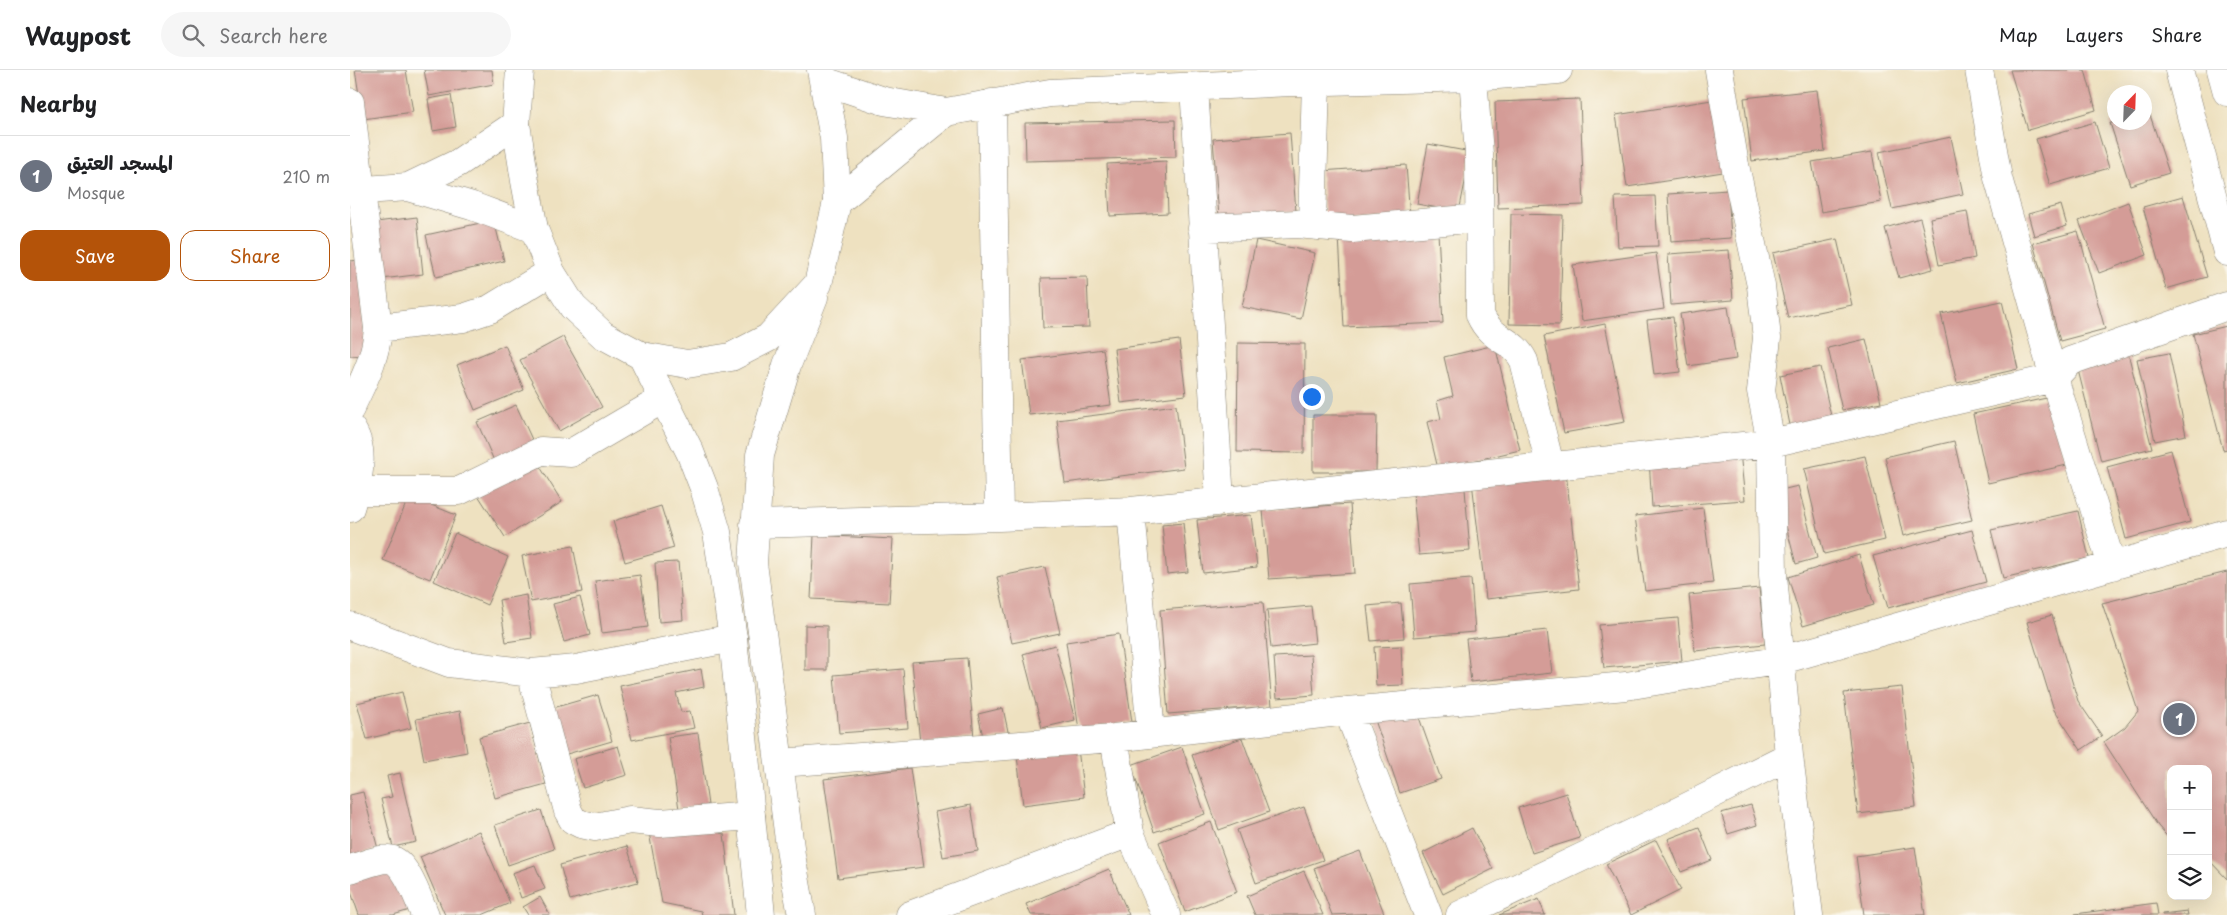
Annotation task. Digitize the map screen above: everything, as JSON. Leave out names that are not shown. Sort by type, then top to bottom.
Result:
[{"type":"street","points":[[520,70],[516,124],[534,229],[551,272],[573,307],[603,336],[642,356],[687,364],[731,357],[768,338],[818,284]]},
{"type":"street","points":[[823,76],[884,101],[946,112],[992,104],[1049,82],[1194,87],[1300,78],[1473,77],[1558,70]]},
{"type":"street","points":[[1719,70],[1735,165],[1761,286],[1767,338],[1761,391],[1771,443],[1773,574],[1789,756],[1809,915]]},
{"type":"street","points":[[1979,70],[1998,178],[2054,378],[2112,566]]},
{"type":"street","points":[[2179,70],[2227,252]]},
{"type":"street","points":[[2221,70],[2227,92]]},
{"type":"street","points":[[802,915],[791,855],[752,563],[760,455],[787,365],[806,320],[818,284],[837,202],[834,138],[823,76]]},
{"type":"street","points":[[1473,77],[1479,154],[1480,315],[1486,328],[1519,352],[1524,361],[1550,465]]},
{"type":"street","points":[[1300,78],[1312,225]]},
{"type":"street","points":[[1194,87],[1220,500]]},
{"type":"street","points":[[350,102],[356,191],[378,328],[377,349],[372,365],[350,409]]},
{"type":"street","points":[[992,104],[999,517]]},
{"type":"street","points":[[837,202],[946,112]]},
{"type":"street","points":[[408,187],[458,163],[516,124]]},
{"type":"street","points":[[356,191],[408,187],[472,206],[534,229]]},
{"type":"street","points":[[1202,228],[1312,225],[1352,228],[1479,218]]},
{"type":"street","points":[[378,328],[463,318],[490,309],[551,272]]},
{"type":"street","points":[[754,524],[1132,511],[1220,500],[1771,443],[2054,378],[2070,361],[2227,306]]},
{"type":"street","points":[[642,356],[704,488],[717,532],[733,638],[761,915]]},
{"type":"street","points":[[350,427],[357,436],[360,463],[352,500],[459,491],[541,450],[571,453],[663,399]]},
{"type":"street","points":[[1132,511],[1151,733]]},
{"type":"street","points":[[780,763],[1114,738],[1348,711],[1626,686],[1782,660],[2227,533]]},
{"type":"street","points":[[350,626],[449,663],[531,672],[576,670],[733,638]]},
{"type":"street","points":[[531,672],[568,811],[573,820],[595,827],[630,820],[660,823],[751,816]]},
{"type":"street","points":[[1348,711],[1428,915]]},
{"type":"street","points":[[1114,738],[1130,833],[1166,915]]},
{"type":"street","points":[[1460,915],[1675,813],[1789,756]]},
{"type":"street","points":[[910,915],[1130,833]]},
{"type":"street","points":[[350,869],[388,859],[396,861],[406,872],[425,915]]},
{"type":"building","points":[[355,70],[406,70],[413,112],[363,119]]},
{"type":"building","points":[[424,70],[492,70],[494,84],[429,96]]},
{"type":"building","points":[[2010,70],[2085,70],[2096,110],[2028,130]]},
{"type":"building","points":[[1817,90],[1825,151],[1752,161],[1744,98]]},
{"type":"building","points":[[451,95],[456,127],[433,131],[428,99]]},
{"type":"building","points":[[1580,99],[1584,205],[1498,208],[1495,102]]},
{"type":"building","points":[[1712,100],[1723,172],[1627,187],[1616,115]]},
{"type":"building","points":[[1175,120],[1176,157],[1026,161],[1025,123]]},
{"type":"building","points":[[2152,121],[2169,173],[2130,185],[2112,130],[2152,130]]},
{"type":"building","points":[[2095,122],[2109,168],[2050,185],[2036,139]]},
{"type":"building","points":[[1290,133],[1296,212],[1219,217],[1213,139]]},
{"type":"building","points":[[1951,137],[1963,194],[1892,209],[1879,152]]},
{"type":"building","points":[[1428,144],[1471,152],[1459,212],[1417,204]]},
{"type":"building","points":[[1872,152],[1881,202],[1821,212],[1812,162]]},
{"type":"building","points":[[1166,161],[1168,213],[1110,216],[1107,164]]},
{"type":"building","points":[[1406,165],[1410,217],[1325,223],[1321,171]]},
{"type":"building","points":[[1728,190],[1731,238],[1671,242],[1668,194]]},
{"type":"building","points":[[1655,196],[1658,246],[1618,247],[1615,197]]},
{"type":"building","points":[[2183,196],[2207,277],[2166,289],[2143,207]]},
{"type":"building","points":[[2128,202],[2147,255],[2099,273],[2079,221]]},
{"type":"building","points":[[2061,205],[2067,226],[2034,236],[2028,214]]},
{"type":"building","points":[[1967,211],[1975,258],[1939,265],[1930,218]]},
{"type":"building","points":[[1511,214],[1563,215],[1560,325],[1509,324]]},
{"type":"building","points":[[417,217],[423,274],[382,279],[376,222]]},
{"type":"building","points":[[1920,218],[1933,269],[1899,278],[1885,228]]},
{"type":"building","points":[[494,220],[504,261],[436,277],[426,235]]},
{"type":"building","points":[[2078,231],[2105,329],[2060,341],[2033,243]]},
{"type":"building","points":[[1438,232],[1443,323],[1344,327],[1339,236]]},
{"type":"building","points":[[1837,239],[1852,305],[1788,318],[1773,253]]},
{"type":"building","points":[[1256,240],[1315,253],[1301,319],[1242,307]]},
{"type":"building","points":[[1729,250],[1733,300],[1671,305],[1668,254]]},
{"type":"building","points":[[1656,253],[1664,309],[1582,321],[1573,265]]},
{"type":"building","points":[[360,260],[366,355],[350,356],[350,261]]},
{"type":"building","points":[[1087,277],[1089,327],[1043,328],[1041,278]]},
{"type":"building","points":[[2002,301],[2018,369],[1957,383],[1941,314]]},
{"type":"building","points":[[1728,307],[1736,359],[1688,366],[1680,314]]},
{"type":"building","points":[[1673,317],[1680,372],[1654,375],[1647,320]]},
{"type":"building","points":[[1605,324],[1625,422],[1564,433],[1544,336]]},
{"type":"building","points":[[2227,326],[2227,449],[2223,450],[2193,334]]},
{"type":"building","points":[[563,337],[602,407],[559,431],[520,360]]},
{"type":"building","points":[[1866,339],[1881,402],[1842,410],[1828,348]]},
{"type":"building","points":[[1179,340],[1186,395],[1121,403],[1114,349]]},
{"type":"building","points":[[1238,343],[1305,344],[1304,453],[1237,452]]},
{"type":"building","points":[[505,345],[524,390],[475,410],[457,365]]},
{"type":"building","points":[[1495,345],[1520,450],[1438,469],[1427,422],[1441,419],[1437,401],[1453,396],[1444,357]]},
{"type":"building","points":[[1103,349],[1111,405],[1029,415],[1022,360]]},
{"type":"building","points":[[2128,353],[2152,448],[2101,461],[2077,366]]},
{"type":"building","points":[[2169,353],[2186,435],[2155,441],[2137,359]]},
{"type":"building","points":[[1820,367],[1831,416],[1790,425],[1780,375]]},
{"type":"building","points":[[2051,397],[2067,465],[1988,483],[1973,414]]},
{"type":"building","points":[[516,405],[535,446],[495,463],[477,422]]},
{"type":"building","points":[[1176,405],[1184,468],[1065,483],[1057,420]]},
{"type":"building","points":[[1313,415],[1377,415],[1376,472],[1313,472]]},
{"type":"building","points":[[1954,441],[1972,520],[1903,536],[1885,457]]},
{"type":"building","points":[[2171,450],[2190,522],[2126,539],[2107,467]]},
{"type":"building","points":[[1740,452],[1745,500],[1652,507],[1649,459]]},
{"type":"building","points":[[1865,456],[1885,540],[1824,554],[1804,469]]},
{"type":"building","points":[[534,457],[562,502],[505,537],[476,492]]},
{"type":"building","points":[[1566,472],[1579,589],[1486,599],[1472,482]]},
{"type":"building","points":[[1798,486],[1817,558],[1796,564],[1777,491]]},
{"type":"building","points":[[1465,489],[1470,551],[1419,555],[1413,493]]},
{"type":"building","points":[[409,496],[456,515],[430,579],[383,560]]},
{"type":"building","points":[[1350,504],[1355,573],[1269,579],[1263,510]]},
{"type":"building","points":[[661,506],[674,548],[625,562],[613,521]]},
{"type":"building","points":[[1703,508],[1713,583],[1645,591],[1635,516]]},
{"type":"building","points":[[2078,511],[2089,558],[2003,578],[1991,530]]},
{"type":"building","points":[[1251,515],[1257,567],[1203,573],[1197,520]]},
{"type":"building","points":[[1183,523],[1188,572],[1167,574],[1162,525]]},
{"type":"building","points":[[1972,530],[1986,582],[1888,608],[1873,556]]},
{"type":"building","points":[[455,533],[508,557],[487,605],[434,581]]},
{"type":"building","points":[[814,535],[893,539],[889,603],[811,599]]},
{"type":"building","points":[[573,546],[582,592],[531,602],[522,556]]},
{"type":"building","points":[[1859,555],[1874,605],[1803,626],[1788,577]]},
{"type":"building","points":[[678,562],[683,620],[659,622],[655,563]]},
{"type":"building","points":[[1045,567],[1060,633],[1012,643],[997,577]]},
{"type":"building","points":[[2227,572],[2227,879],[2212,863],[2212,765],[2167,765],[2167,836],[2158,826],[2104,742],[2125,727],[2138,711],[2102,603]]},
{"type":"building","points":[[640,575],[648,627],[602,633],[595,581]]},
{"type":"building","points":[[1471,579],[1475,632],[1414,637],[1410,584]]},
{"type":"building","points":[[1759,588],[1765,644],[1695,651],[1689,595]]},
{"type":"building","points":[[526,595],[532,638],[506,642],[499,600]]},
{"type":"building","points":[[580,597],[590,635],[564,642],[553,604]]},
{"type":"building","points":[[1263,602],[1272,706],[1168,714],[1160,610]]},
{"type":"building","points":[[1401,603],[1404,638],[1371,641],[1367,606]]},
{"type":"building","points":[[1311,606],[1315,643],[1271,648],[1267,610]]},
{"type":"building","points":[[2052,615],[2078,701],[2102,736],[2081,750],[2054,710],[2027,622]]},
{"type":"building","points":[[1678,618],[1682,661],[1604,668],[1599,625]]},
{"type":"building","points":[[805,625],[827,626],[827,670],[805,670]]},
{"type":"building","points":[[1547,630],[1552,673],[1471,682],[1466,639]]},
{"type":"building","points":[[1119,634],[1132,722],[1079,730],[1066,642]]},
{"type":"building","points":[[1055,645],[1075,720],[1042,728],[1023,654]]},
{"type":"building","points":[[1401,646],[1403,685],[1376,686],[1374,647]]},
{"type":"building","points":[[1311,655],[1314,695],[1277,698],[1274,657]]},
{"type":"building","points":[[967,658],[974,738],[920,743],[912,662]]},
{"type":"building","points":[[701,669],[704,687],[676,693],[681,712],[690,711],[694,728],[632,740],[620,686]]},
{"type":"building","points":[[903,669],[908,728],[839,733],[834,675]]},
{"type":"building","points":[[1902,687],[1916,807],[1858,814],[1844,693]]},
{"type":"building","points":[[402,692],[411,728],[367,739],[357,703]]},
{"type":"building","points":[[598,695],[612,741],[560,756],[546,710]]},
{"type":"building","points":[[1003,708],[1009,736],[984,741],[978,714]]},
{"type":"building","points":[[1416,709],[1441,779],[1400,793],[1376,723]]},
{"type":"building","points":[[460,711],[467,752],[424,760],[416,719]]},
{"type":"building","points":[[530,723],[546,784],[495,798],[479,737]]},
{"type":"building","points":[[698,733],[708,805],[679,809],[668,737]]},
{"type":"building","points":[[1242,738],[1269,812],[1219,830],[1192,755]]},
{"type":"building","points":[[618,746],[627,775],[583,788],[574,759]]},
{"type":"building","points":[[1182,747],[1205,814],[1154,832],[1131,765]]},
{"type":"building","points":[[1078,749],[1084,797],[1023,805],[1017,756]]},
{"type":"building","points":[[910,768],[924,867],[838,878],[824,779]]},
{"type":"building","points":[[400,773],[416,842],[393,847],[381,799],[392,797],[387,776]]},
{"type":"building","points":[[363,792],[378,849],[350,856],[350,795]]},
{"type":"building","points":[[1566,793],[1580,838],[1532,853],[1518,808]]},
{"type":"building","points":[[971,805],[978,851],[943,857],[935,812]]},
{"type":"building","points":[[1751,805],[1757,825],[1728,834],[1721,813]]},
{"type":"building","points":[[1304,807],[1323,860],[1256,883],[1237,830]]},
{"type":"building","points":[[541,810],[554,849],[508,865],[495,825]]},
{"type":"building","points":[[1211,822],[1237,892],[1185,912],[1159,842]]},
{"type":"building","points":[[648,827],[697,828],[724,834],[734,915],[702,915],[701,911],[662,903]]},
{"type":"building","points":[[1699,827],[1712,860],[1681,872],[1668,839]]},
{"type":"building","points":[[1472,828],[1493,869],[1443,894],[1423,853]]},
{"type":"building","points":[[479,831],[510,903],[482,915],[445,915],[420,857]]},
{"type":"building","points":[[1656,840],[1681,890],[1631,915],[1606,864]]},
{"type":"building","points":[[627,846],[638,882],[570,900],[560,865]]},
{"type":"building","points":[[1915,847],[1925,915],[1864,915],[1856,856]]},
{"type":"building","points":[[1360,851],[1384,913],[1332,915],[1314,868]]},
{"type":"building","points":[[394,863],[410,910],[393,915],[359,915],[350,889],[350,878]]},
{"type":"building","points":[[535,865],[545,889],[521,898],[512,873]]},
{"type":"building","points":[[1109,869],[1129,915],[1031,915],[1026,904]]},
{"type":"building","points":[[1304,871],[1323,915],[1255,915],[1247,896]]},
{"type":"building","points":[[540,897],[550,915],[528,915],[523,907]]},
{"type":"building","points":[[1539,899],[1545,915],[1499,915]]},
{"type":"building","points":[[2156,903],[2158,915],[2075,915],[2075,914]]},
{"type":"building","points":[[2187,911],[2188,915],[2162,915],[2162,914]]},
{"type":"place","name":"المسجد العتيق","points":[[2179,719]]}]
